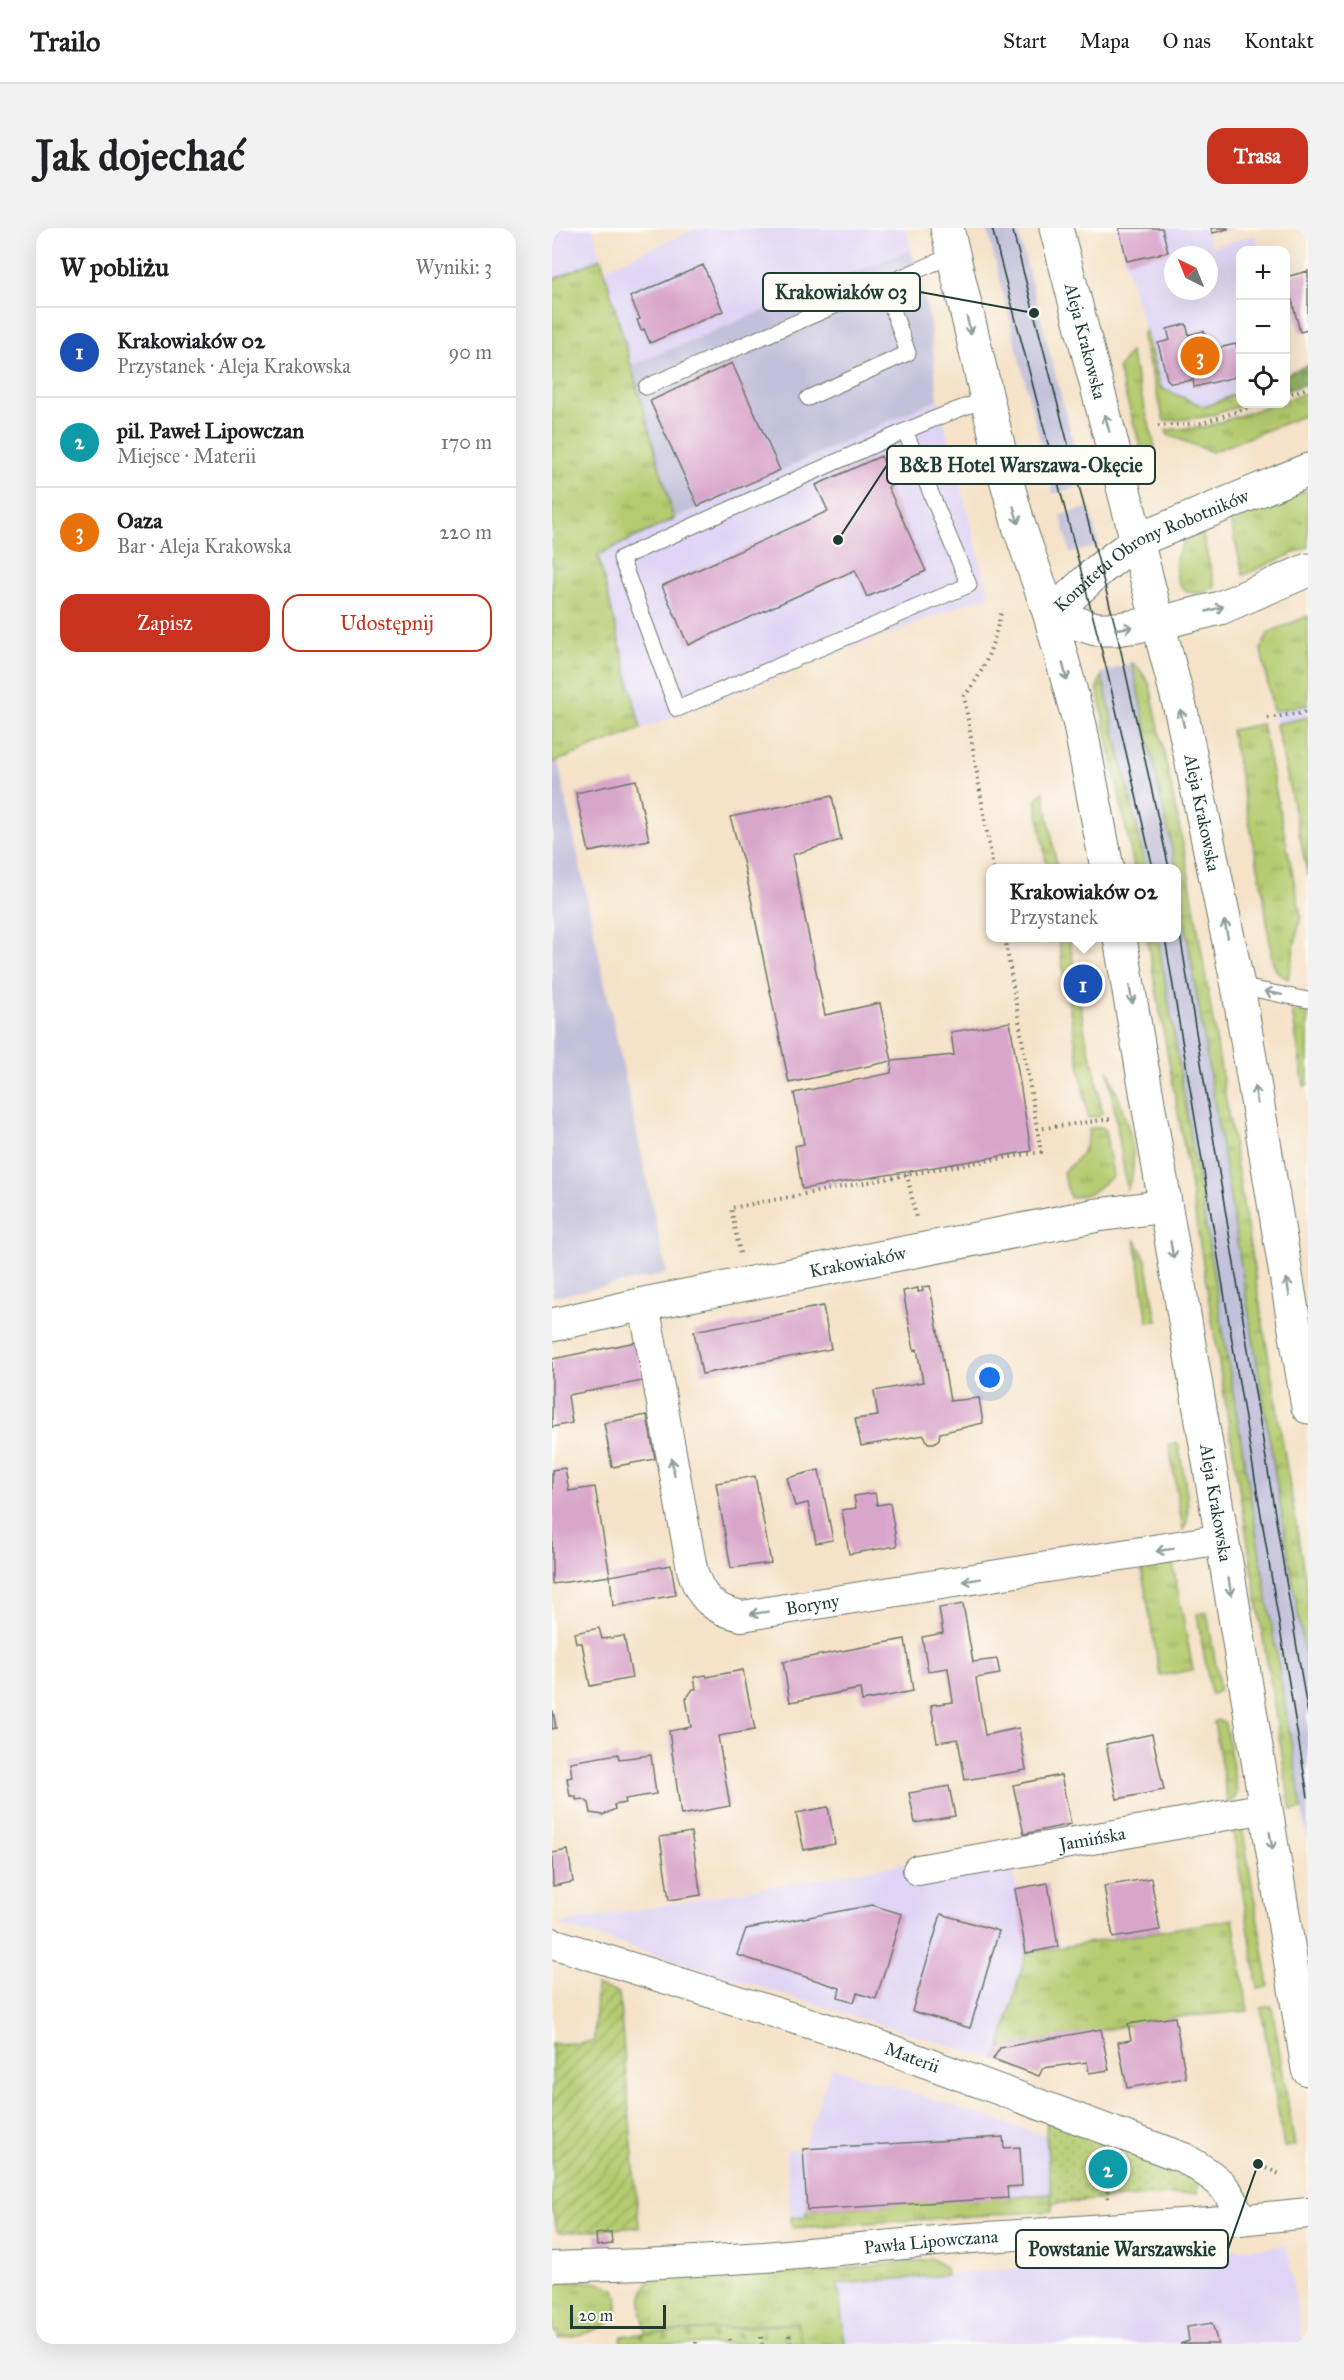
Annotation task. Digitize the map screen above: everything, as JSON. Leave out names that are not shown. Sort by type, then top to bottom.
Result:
[{"type":"main road","name":"Aleja Krakowska","points":[[1056,228],[1182,715],[1238,986],[1306,1382]]},
{"type":"main road","points":[[950,241],[986,400],[1019,526],[1050,615],[1080,725],[1106,864]]},
{"type":"main road","name":"Komitetu Obrony Robotników","points":[[1050,615],[1100,569],[1138,540],[1308,470]]},
{"type":"main road","name":"Komitetu Obrony Robotników","points":[[1050,615],[1096,629],[1116,629],[1158,623],[1220,608],[1308,570]]},
{"type":"main road","name":"Aleja Krakowska","points":[[1121,942],[1222,1539],[1308,2069]]},
{"type":"main road","name":"Krakowiaków","points":[[552,1324],[1098,1215],[1165,1206]]},
{"type":"street","name":"Boryny","points":[[644,1304],[692,1569],[697,1586],[710,1602],[723,1612],[742,1616],[1222,1539]]},
{"type":"street","name":"Jamińska","points":[[918,1870],[1266,1808]]},
{"type":"street","name":"Materii","points":[[552,1943],[870,2042],[1184,2158],[1221,2181],[1236,2205],[1239,2220]]},
{"type":"street","name":"Pawła Lipowczana","points":[[552,2267],[732,2259],[957,2239],[1239,2220],[1308,2213]]},
{"type":"lane","points":[[646,387],[884,284],[950,241]]},
{"type":"lane","points":[[808,398],[908,353],[884,284]]},
{"type":"lane","points":[[905,431],[969,585],[677,709],[621,558],[905,431],[958,408],[986,400]]},
{"type":"lane","points":[[1238,986],[1308,1000]]},
{"type":"path","points":[[1290,394],[1308,388]]},
{"type":"path","points":[[1158,426],[1202,423],[1248,408]]},
{"type":"path","points":[[992,864],[964,696],[982,673],[993,648],[1001,613]]},
{"type":"path","points":[[1268,718],[1308,711]]},
{"type":"path","points":[[741,1257],[731,1208],[907,1174],[1041,1152],[1006,942]]},
{"type":"path","points":[[1037,1129],[1110,1119]]},
{"type":"path","points":[[907,1174],[916,1222]]},
{"type":"path","points":[[1106,2129],[1103,2146],[1113,2164],[1107,2183],[1109,2208]]},
{"type":"path","points":[[1266,2168],[1282,2175]]},
{"type":"path","points":[[789,2335],[790,2344]]},
{"type":"path","points":[[761,2337],[762,2344]]},
{"type":"shaded area","points":[[552,228],[593,228],[601,258],[552,280]]},
{"type":"shaded area","points":[[698,228],[906,228],[911,249],[632,365],[604,269]]},
{"type":"shaded area","points":[[987,228],[1017,228],[1084,484],[1078,487],[1053,494]]},
{"type":"shaded area","points":[[1116,228],[1205,228],[1211,246],[1164,246],[1164,300],[1218,300],[1218,246],[1215,246],[1256,235],[1258,246],[1236,246],[1236,394],[1205,407],[1161,388]]},
{"type":"shaded area","points":[[911,249],[929,317],[938,399],[674,519],[632,365]]},
{"type":"shaded area","points":[[938,399],[989,595],[641,729],[597,555]]},
{"type":"shaded area","points":[[1091,507],[1099,546],[1070,553],[1061,515]]},
{"type":"shaded area","points":[[1132,663],[1174,864],[1145,864],[1101,673]]},
{"type":"shaded area","points":[[1308,705],[1308,717],[1276,724],[1273,711]]},
{"type":"shaded area","points":[[558,762],[667,1274],[552,1297],[552,763]]},
{"type":"shaded area","points":[[1181,902],[1308,1674],[1308,1843],[1159,942],[1181,942]]},
{"type":"shaded area","points":[[906,1863],[1013,1865],[1026,1953],[1000,2048],[993,2059],[557,1924]]},
{"type":"shaded area","points":[[831,2067],[1046,2136],[1051,2194],[807,2211],[807,2216],[791,2217],[786,2150],[803,2149]]},
{"type":"shaded area","points":[[1287,2246],[1303,2344],[845,2344],[838,2284]]},
{"type":"green space","points":[[601,258],[674,519],[598,555],[641,729],[552,763],[552,280]]},
{"type":"green space","points":[[1145,330],[1161,388],[1205,407],[1236,394],[1236,407],[1205,417],[1164,421],[1142,337]]},
{"type":"green space","points":[[1130,352],[1155,447],[1144,459],[1118,369]]},
{"type":"green space","points":[[1308,365],[1308,383],[1290,390],[1290,372]]},
{"type":"green space","points":[[1308,392],[1308,414],[1212,452],[1168,435],[1166,430],[1205,427],[1263,408],[1290,408],[1290,399]]},
{"type":"green space","points":[[1308,490],[1308,547],[1243,575],[1230,520]]},
{"type":"green space","points":[[1202,533],[1215,587],[1199,593],[1189,592],[1183,588],[1176,575],[1176,559],[1184,543]]},
{"type":"green space","points":[[1308,616],[1308,705],[1273,711],[1261,649],[1269,632]]},
{"type":"green space","points":[[1132,663],[1139,668],[1150,685],[1187,864],[1308,1596],[1308,1674],[1181,899],[1181,864],[1175,864]]},
{"type":"green space","points":[[1102,676],[1145,864],[1133,864],[1097,687]]},
{"type":"green space","points":[[1308,717],[1308,876],[1276,724]]},
{"type":"green space","points":[[1262,724],[1301,915],[1288,979],[1277,972],[1272,960],[1263,892],[1231,730]]},
{"type":"green space","points":[[1044,792],[1056,864],[1046,864],[1036,799]]},
{"type":"green space","points":[[1059,942],[1070,942],[1102,1113],[1099,1116],[1088,1118]]},
{"type":"green space","points":[[1148,942],[1159,942],[1302,1809],[1291,1811],[1186,1158]]},
{"type":"green space","points":[[1292,1011],[1308,1014],[1308,1085],[1304,1086]]},
{"type":"green space","points":[[1108,1069],[1124,1113],[1132,1145],[1132,1176],[1127,1189]]},
{"type":"green space","points":[[1102,1127],[1105,1130],[1113,1176],[1091,1193],[1070,1198],[1063,1172],[1081,1154],[1087,1142],[1089,1129]]},
{"type":"green space","points":[[1135,1239],[1146,1260],[1157,1321],[1148,1322]]},
{"type":"green space","points":[[1178,1443],[1188,1514],[1183,1530],[1169,1445]]},
{"type":"green space","points":[[1172,1561],[1193,1670],[1160,1676],[1142,1572],[1143,1563]]},
{"type":"green space","points":[[1207,1612],[1220,1690],[1211,1695],[1197,1614]]},
{"type":"green space","points":[[1218,1720],[1225,1723],[1237,1791],[1235,1798],[1228,1804],[1214,1722]]},
{"type":"green space","points":[[1232,1824],[1239,1826],[1243,1831],[1269,1986],[1258,1989]]},
{"type":"green space","points":[[1233,1919],[1248,2011],[1175,2017],[1000,2048],[1026,1953]]},
{"type":"green space","points":[[596,1986],[619,1993],[639,2227],[558,2233],[552,2210],[552,2044],[594,2042]]},
{"type":"green space","points":[[1272,2006],[1295,2146],[1284,2147],[1261,2008]]},
{"type":"green space","points":[[1047,2118],[1179,2168],[1198,2181],[1197,2193],[1052,2203],[1046,2136]]},
{"type":"green space","points":[[1051,2194],[1084,2202],[1052,2203],[1052,2211],[792,2228],[791,2217],[807,2216],[807,2210]]},
{"type":"green space","points":[[933,2259],[945,2268],[946,2275],[838,2284],[845,2344],[802,2344],[796,2323],[646,2334],[642,2299],[651,2279],[827,2271]]},
{"type":"green space","points":[[585,2281],[604,2284],[615,2289],[618,2302],[616,2313],[602,2327],[580,2335],[558,2339],[558,2332],[552,2334],[552,2283]]},
{"type":"green space","points":[[797,2323],[802,2344],[620,2344],[622,2336],[630,2335]]},
{"type":"building","points":[[1119,228],[1162,228],[1166,246],[1164,246],[1164,253],[1127,261]]},
{"type":"building","points":[[1211,228],[1228,228],[1228,229],[1213,233]]},
{"type":"building","points":[[703,265],[723,311],[650,343],[644,329],[641,330],[637,320],[640,319],[630,297]]},
{"type":"building","points":[[1308,271],[1308,330],[1300,332],[1290,293],[1290,276]]},
{"type":"building","points":[[1186,324],[1189,335],[1204,331],[1209,350],[1236,344],[1236,377],[1194,387],[1193,380],[1171,383],[1167,379],[1158,343],[1170,340],[1167,329]]},
{"type":"building","points":[[732,363],[780,470],[698,506],[650,401]]},
{"type":"building","points":[[881,456],[894,484],[888,487],[926,571],[867,597],[855,570],[688,645],[662,586],[828,511],[816,485]]},
{"type":"building","points":[[636,780],[649,840],[589,852],[576,793]]},
{"type":"building","points":[[832,796],[841,840],[792,855],[825,1015],[880,1003],[892,1061],[789,1083],[744,865],[730,817]]},
{"type":"building","points":[[1010,1022],[1031,1151],[802,1189],[795,1146],[804,1144],[794,1093],[891,1073],[892,1061],[954,1055],[951,1032]]},
{"type":"building","points":[[930,1286],[950,1401],[979,1398],[983,1423],[940,1433],[939,1439],[934,1443],[928,1443],[924,1435],[861,1446],[855,1419],[878,1416],[874,1391],[923,1382],[917,1349],[914,1350],[903,1291],[918,1288],[918,1292],[923,1291],[922,1287]]},
{"type":"building","points":[[823,1306],[831,1349],[702,1374],[694,1331]]},
{"type":"building","points":[[636,1342],[643,1381],[568,1395],[572,1423],[552,1427],[552,1359]]},
{"type":"building","points":[[647,1415],[655,1459],[612,1467],[604,1423]]},
{"type":"building","points":[[565,1468],[569,1491],[595,1487],[610,1576],[552,1584],[552,1470]]},
{"type":"building","points":[[819,1470],[833,1540],[816,1543],[808,1503],[795,1506],[787,1478]]},
{"type":"building","points":[[755,1476],[771,1563],[731,1568],[716,1483]]},
{"type":"building","points":[[875,1493],[877,1505],[890,1503],[897,1546],[849,1554],[842,1510],[856,1508],[854,1496]]},
{"type":"building","points":[[671,1565],[676,1595],[613,1606],[610,1576]]},
{"type":"building","points":[[963,1604],[973,1662],[997,1659],[1000,1674],[976,1678],[985,1735],[1019,1728],[1026,1770],[965,1780],[958,1739],[937,1742],[931,1705],[953,1702],[948,1668],[928,1671],[922,1637],[943,1633],[939,1608]]},
{"type":"building","points":[[599,1628],[602,1639],[624,1636],[632,1678],[590,1686],[582,1643],[576,1643],[574,1633]]},
{"type":"building","points":[[905,1639],[913,1691],[862,1701],[860,1689],[790,1702],[783,1662]]},
{"type":"building","points":[[743,1670],[755,1730],[718,1736],[730,1806],[681,1815],[669,1731],[691,1727],[686,1699],[693,1689],[696,1689],[694,1677],[706,1675],[707,1677]]},
{"type":"building","points":[[552,1712],[556,1728],[552,1729]]},
{"type":"building","points":[[1152,1734],[1164,1790],[1117,1799],[1106,1744]]},
{"type":"building","points":[[618,1754],[619,1759],[651,1755],[656,1794],[625,1799],[626,1803],[614,1805],[615,1809],[603,1815],[591,1813],[589,1803],[583,1799],[576,1800],[576,1796],[570,1796],[567,1778],[572,1777],[570,1762]]},
{"type":"building","points":[[1061,1775],[1071,1824],[1024,1834],[1013,1785]]},
{"type":"building","points":[[949,1786],[955,1816],[915,1823],[909,1793]]},
{"type":"building","points":[[828,1807],[835,1844],[804,1850],[796,1813]]},
{"type":"building","points":[[691,1832],[701,1895],[669,1900],[660,1837]]},
{"type":"building","points":[[568,1850],[573,1882],[553,1886],[552,1853]]},
{"type":"building","points":[[1151,1878],[1160,1930],[1113,1938],[1104,1886]]},
{"type":"building","points":[[1048,1883],[1058,1947],[1026,1953],[1015,1889]]},
{"type":"building","points":[[872,1905],[902,1914],[876,1999],[857,1993],[854,2002],[838,1997],[840,1988],[737,1955],[746,1929]]},
{"type":"building","points":[[941,1914],[999,1931],[970,2028],[912,2011]]},
{"type":"building","points":[[1175,2017],[1186,2078],[1127,2088],[1118,2042],[1131,2040],[1128,2024]]},
{"type":"building","points":[[1101,2029],[1109,2070],[1089,2073],[1087,2062],[1043,2068],[1039,2076],[993,2059],[1000,2048]]},
{"type":"building","points":[[1003,2137],[1004,2148],[1020,2147],[1022,2186],[1007,2187],[1008,2198],[807,2210],[803,2149]]},
{"type":"building","points":[[611,2232],[612,2244],[597,2246],[596,2234]]},
{"type":"building","points":[[1212,2323],[1218,2344],[1180,2344],[1189,2341],[1187,2327]]},
{"type":"tram line","points":[[992,228],[1107,671],[1152,864]]},
{"type":"tram line","points":[[1012,228],[1116,629],[1168,864]]},
{"type":"tram line","points":[[1181,940],[1308,1715]]},
{"type":"tram line","points":[[1166,942],[1308,1797]]},
{"type":"place","name":"Krakowiaków 03","points":[[1034,313]]},
{"type":"place","name":"Oaza","points":[[1200,356]]},
{"type":"place","name":"B&B Hotel Warszawa-Okęcie","points":[[838,540]]},
{"type":"place","name":"Krakowiaków 02","points":[[1083,984]]},
{"type":"place","name":"Powstanie Warszawskie","points":[[1258,2164]]},
{"type":"place","name":"pil. Paweł Lipowczan","points":[[1108,2169]]}]
